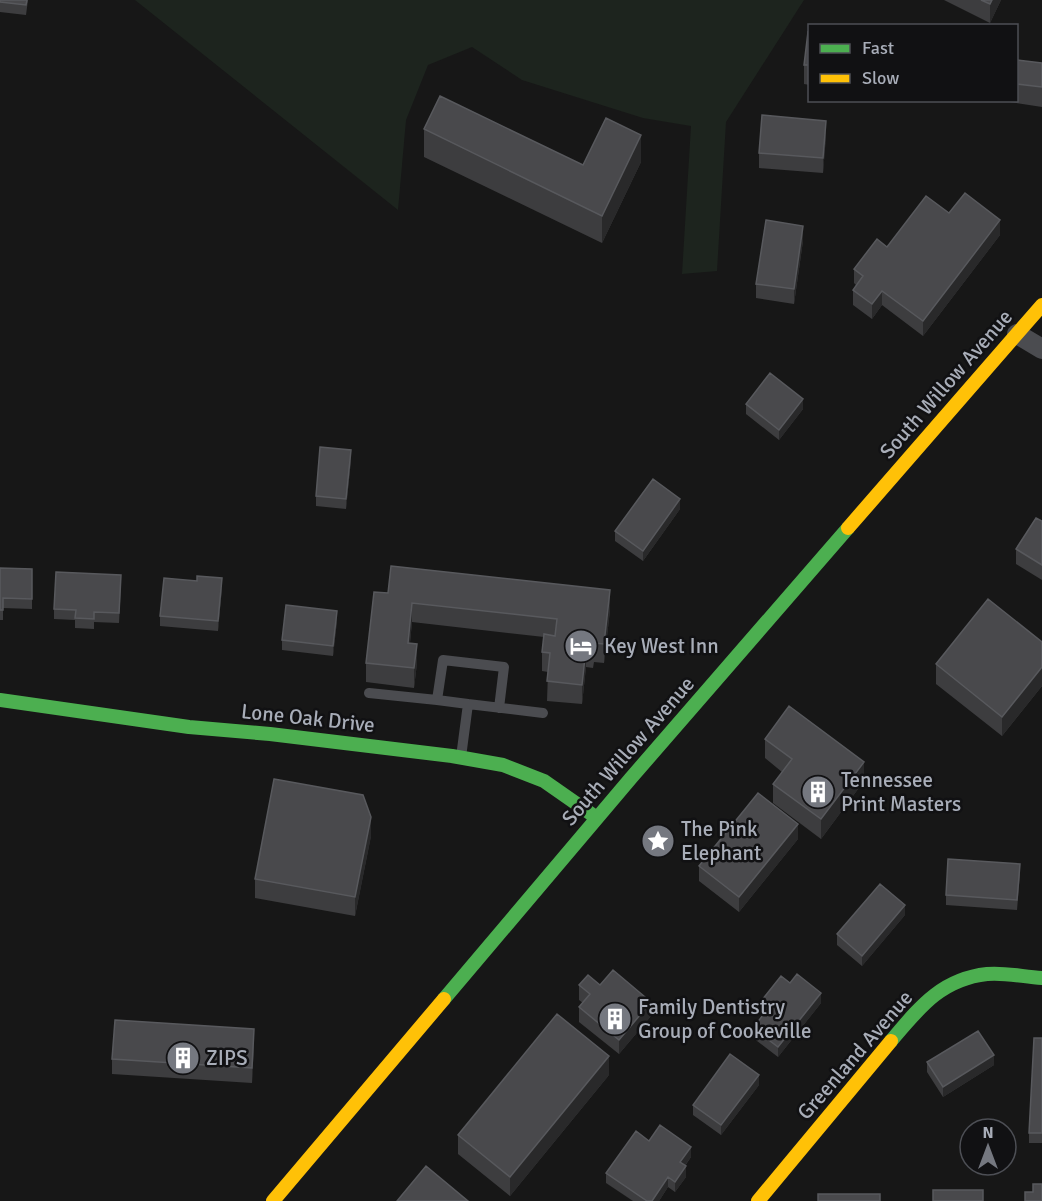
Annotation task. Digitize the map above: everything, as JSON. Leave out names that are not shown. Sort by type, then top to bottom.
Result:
[{"type":"main road","name":"South Willow Avenue","points":[[273,1201],[597,818],[1042,305]]},
{"type":"main road","name":"Lone Oak Drive","points":[[0,700],[189,727],[270,734],[503,765],[544,781],[597,818]]},
{"type":"main road","name":"Greenland Avenue","points":[[758,1201],[916,1011],[948,984],[987,974],[1042,978]]},
{"type":"street","points":[[1017,334],[1042,349]]},
{"type":"lane","points":[[437,700],[443,660],[504,667],[499,708]]},
{"type":"lane","points":[[369,693],[543,713]]},
{"type":"lane","points":[[461,758],[468,704]]},
{"type":"shaded area","points":[[135,0],[804,0],[726,122],[717,271],[682,274],[691,126],[643,118],[522,80],[472,47],[428,65],[406,120],[398,210]]},
{"type":"building","points":[[0,0],[27,0],[26,5],[0,2]]},
{"type":"building","points":[[808,32],[808,65],[804,65]]},
{"type":"building","points":[[1018,60],[1042,63],[1042,87],[1018,84]]},
{"type":"building","points":[[440,96],[583,165],[606,118],[641,135],[602,216],[424,129]]},
{"type":"building","points":[[762,115],[826,121],[823,158],[759,153]]},
{"type":"building","points":[[965,193],[1000,220],[923,321],[882,291],[872,304],[853,290],[863,276],[854,269],[877,239],[887,247],[926,196],[949,213]]},
{"type":"building","points":[[766,220],[803,226],[794,289],[756,284]]},
{"type":"building","points":[[770,373],[803,399],[779,430],[746,404]]},
{"type":"building","points":[[320,447],[351,450],[346,499],[316,496]]},
{"type":"building","points":[[653,479],[680,499],[643,551],[615,531]]},
{"type":"building","points":[[1036,518],[1042,521],[1042,565],[1016,549]]},
{"type":"building","name":"Key West Inn","points":[[391,566],[610,590],[604,644],[594,643],[593,649],[586,648],[582,685],[547,681],[550,653],[542,652],[544,634],[555,636],[557,619],[412,603],[408,643],[417,644],[414,668],[366,663],[374,592],[388,593]]},
{"type":"building","points":[[0,568],[32,569],[32,599],[3,598],[3,610],[0,610]]},
{"type":"building","points":[[56,572],[121,575],[119,613],[94,612],[94,619],[75,618],[76,610],[54,609]]},
{"type":"building","points":[[197,576],[222,578],[218,621],[160,616],[164,578],[197,581]]},
{"type":"building","points":[[988,599],[1042,642],[1042,667],[1002,717],[936,664]]},
{"type":"building","points":[[286,605],[337,611],[333,646],[282,640]]},
{"type":"building","name":"Tennessee Print Masters","points":[[789,706],[864,762],[821,819],[773,784],[792,759],[765,739]]},
{"type":"building","points":[[274,779],[363,795],[371,817],[355,897],[255,879]]},
{"type":"building","points":[[758,793],[798,824],[739,897],[699,866]]},
{"type":"building","points":[[948,859],[1020,864],[1017,900],[946,895]]},
{"type":"building","points":[[880,884],[905,905],[862,956],[837,934]]},
{"type":"building","name":"Family Dentistry Group of Cookeville","points":[[613,970],[651,1002],[619,1040],[579,1007],[590,994],[579,985],[588,975],[600,985]]},
{"type":"building","points":[[797,974],[821,993],[778,1047],[753,1028],[770,1006],[762,1000],[781,976],[790,983]]},
{"type":"building","points":[[557,1014],[609,1056],[510,1177],[458,1135]]},
{"type":"building","name":"ZIPS","points":[[115,1020],[254,1029],[252,1068],[112,1059]]},
{"type":"building","points":[[978,1031],[994,1055],[943,1087],[927,1062]]},
{"type":"building","points":[[1034,1038],[1042,1038],[1042,1133],[1029,1133]]},
{"type":"building","points":[[730,1054],[759,1075],[721,1125],[693,1105]]},
{"type":"building","points":[[660,1125],[691,1147],[680,1162],[686,1166],[675,1182],[668,1177],[652,1201],[647,1201],[606,1173],[636,1131],[649,1141]]},
{"type":"building","points":[[426,1166],[468,1201],[397,1201]]},
{"type":"building","points":[[1033,1184],[1042,1184],[1042,1201],[1025,1201],[1025,1192],[1033,1192]]},
{"type":"building","points":[[933,1190],[983,1190],[983,1201],[933,1201]]},
{"type":"building","points":[[818,1194],[880,1194],[880,1201],[818,1201]]},
{"type":"traffic: fast","points":[[444,999],[631,778],[848,528]]},
{"type":"traffic: fast","points":[[0,700],[189,727],[270,734],[452,756],[503,765],[544,781],[597,818]]},
{"type":"traffic: fast","points":[[891,1041],[932,997],[957,982],[987,974],[1042,978]]},
{"type":"traffic: slow","points":[[848,528],[1042,305]]},
{"type":"traffic: slow","points":[[273,1201],[444,999]]},
{"type":"traffic: slow","points":[[758,1201],[891,1041]]},
{"type":"place","name":"Key West Inn","points":[[581,646]]},
{"type":"place","name":"Tennessee Print Masters","points":[[818,792]]},
{"type":"place","name":"The Pink Elephant","points":[[658,841]]},
{"type":"place","name":"Family Dentistry Group of Cookeville","points":[[615,1019]]},
{"type":"place","name":"ZIPS","points":[[183,1058]]}]
